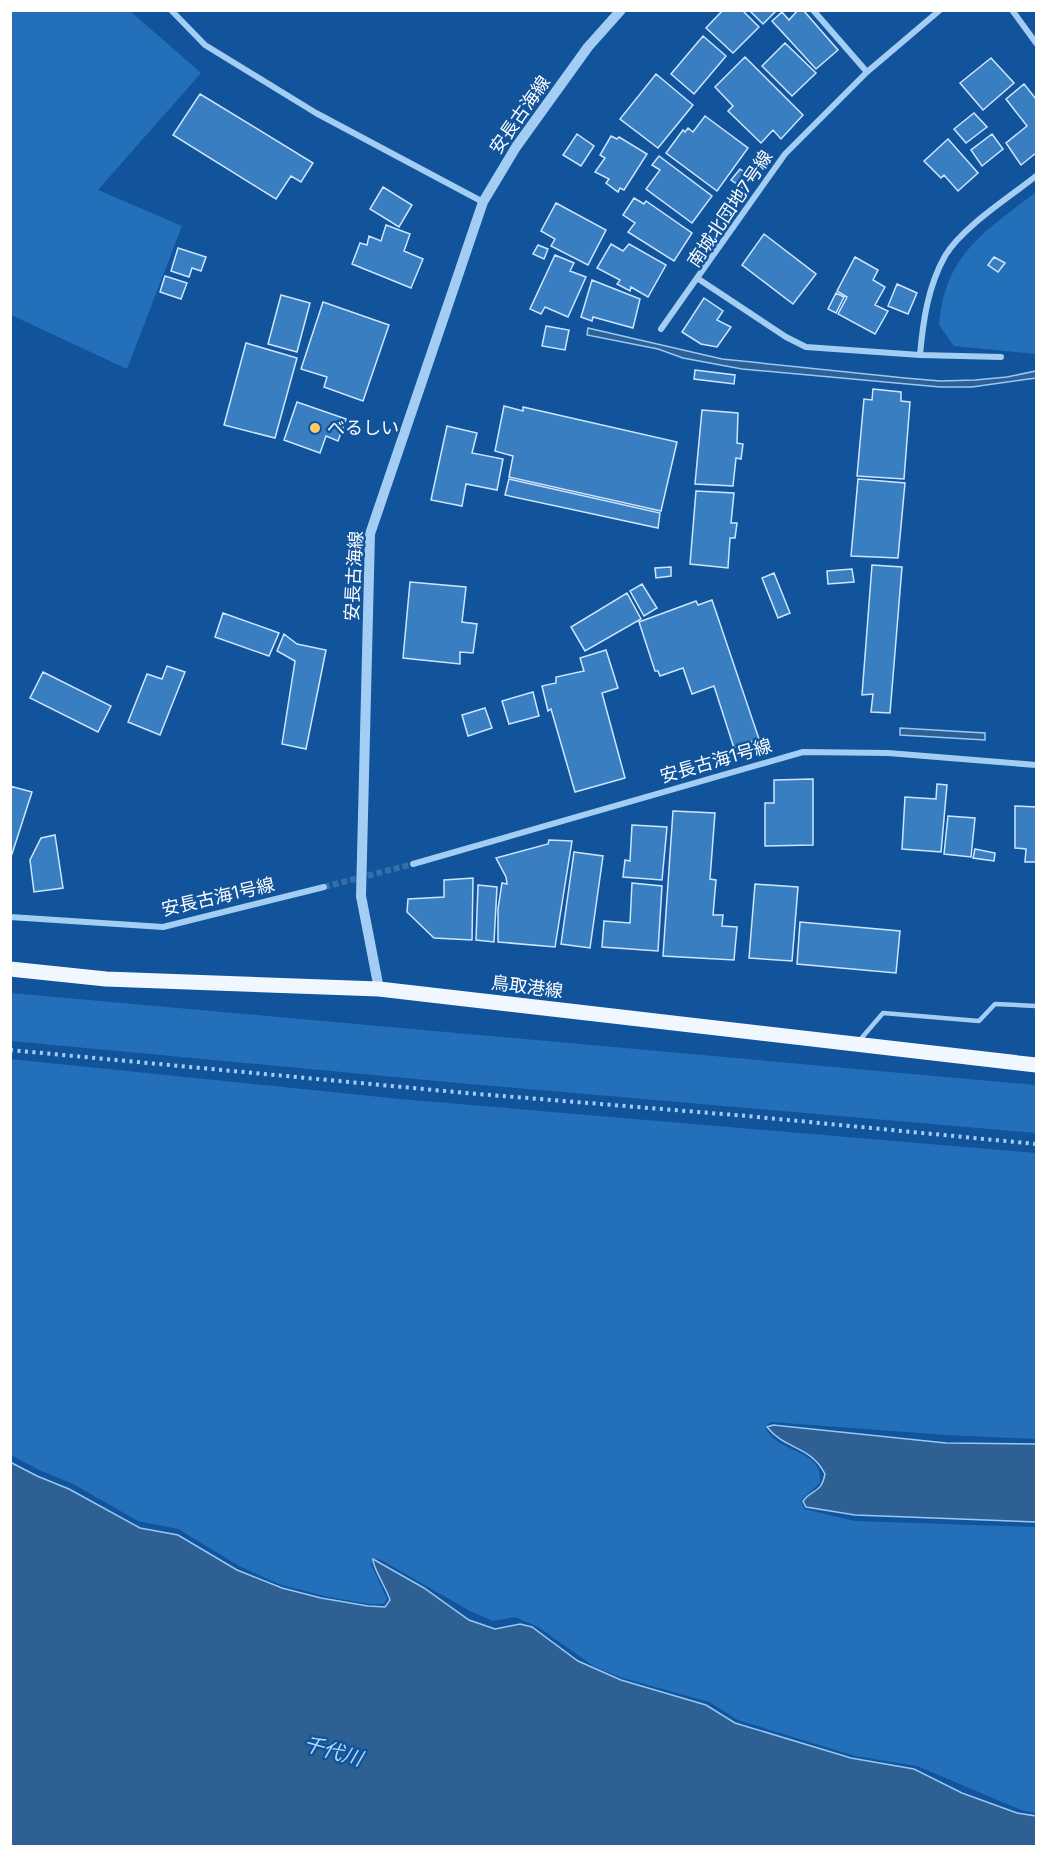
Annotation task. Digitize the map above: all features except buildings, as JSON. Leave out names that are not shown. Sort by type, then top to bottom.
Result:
[{"type":"main road","name":"鳥取港線","points":[[10,969],[106,979],[379,989],[1036,1065]]},
{"type":"street","points":[[171,10],[205,45],[315,113],[483,202]]},
{"type":"street","name":"安長古海線","points":[[379,989],[361,896],[370,534],[483,202],[516,147],[588,47],[621,10]]},
{"type":"street","points":[[813,10],[867,72]]},
{"type":"street","name":"南城北団地7号線","points":[[940,10],[867,72],[785,154],[697,278],[786,337],[806,347],[920,355],[1001,357]]},
{"type":"street","points":[[1012,10],[1036,43]]},
{"type":"street","points":[[920,355],[932,283],[946,254],[968,230],[1036,176]]},
{"type":"street","points":[[661,329],[697,278]]},
{"type":"street","name":"安長古海1号線","points":[[413,864],[802,752],[888,753],[1036,765]]},
{"type":"street","name":"安長古海1号線","points":[[10,917],[163,927],[324,887]]},
{"type":"lane","points":[[855,1045],[884,1013],[979,1021],[995,1004],[1036,1006]]},
{"type":"path","points":[[10,1050],[1036,1144]]},
{"type":"shaded area","points":[[11,10],[130,11],[201,73],[98,190],[182,226],[127,369],[11,315]]},
{"type":"shaded area","points":[[1036,192],[1036,354],[954,346],[939,325],[949,280],[970,247]]},
{"type":"shaded area","points":[[11,993],[1036,1085],[1036,1133],[458,1083],[11,1041]]},
{"type":"shaded area","points":[[10,1059],[400,1099],[1036,1153],[1036,1439],[771,1422],[765,1427],[780,1443],[815,1463],[820,1483],[801,1500],[804,1509],[855,1521],[1036,1527],[1036,1813],[1021,1810],[917,1766],[855,1756],[738,1720],[709,1702],[623,1678],[595,1667],[538,1627],[515,1617],[493,1621],[470,1611],[383,1561],[373,1558],[371,1564],[387,1599],[384,1604],[369,1604],[324,1596],[279,1584],[239,1566],[178,1529],[138,1521],[73,1484],[11,1455]]},
{"type":"water","points":[[588,328],[722,359],[940,381],[1007,377],[1036,371],[1036,378],[972,387],[940,387],[742,369],[683,358],[658,349],[587,335]]},
{"type":"water","points":[[900,728],[985,733],[985,740],[900,735]]},
{"type":"water","points":[[773,1425],[946,1443],[1036,1444],[1036,1522],[855,1515],[806,1507],[803,1501],[819,1488],[825,1474],[805,1452],[782,1440],[767,1427]]},
{"type":"water","name":"千代川","points":[[10,1462],[69,1489],[140,1528],[178,1535],[237,1570],[282,1588],[321,1598],[385,1607],[390,1600],[373,1559],[424,1588],[469,1620],[495,1629],[520,1624],[532,1627],[578,1661],[621,1680],[706,1705],[735,1723],[851,1758],[914,1769],[962,1793],[1017,1813],[1036,1816],[1036,1846],[11,1846]]},
{"type":"tunnel","points":[[324,887],[413,864]]},
{"type":"place","name":"べるしい","points":[[315,428]]}]
